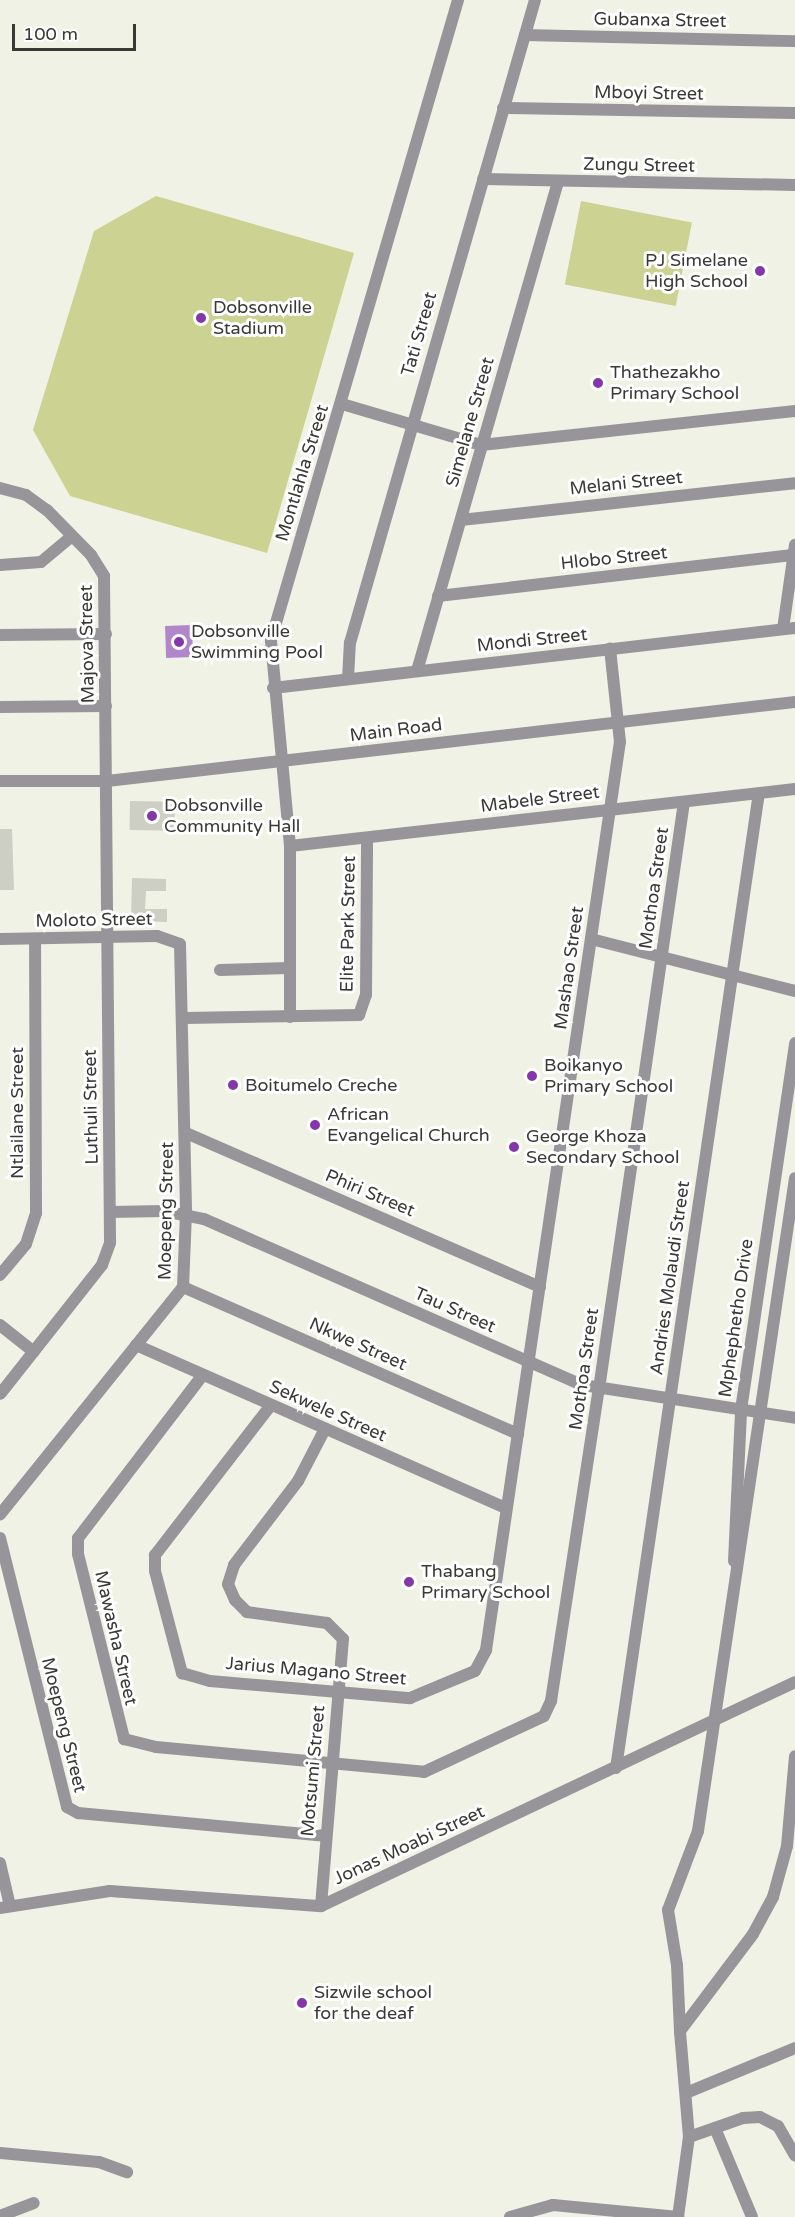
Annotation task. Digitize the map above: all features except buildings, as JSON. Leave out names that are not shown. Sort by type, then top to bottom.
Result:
[{"type":"street","name":"Montlahla Street","points":[[290,1017],[290,846],[269,650],[458,0]]},
{"type":"street","name":"Tati Street","points":[[348,679],[350,643],[535,0]]},
{"type":"street","name":"Gubanxa Street","points":[[525,35],[795,40]]},
{"type":"street","name":"Mboyi Street","points":[[503,108],[795,113]]},
{"type":"street","name":"Zungu Street","points":[[483,179],[795,185]]},
{"type":"street","name":"Simelane Street","points":[[417,671],[558,182]]},
{"type":"street","points":[[342,404],[481,445],[795,411]]},
{"type":"street","name":"Melani Street","points":[[461,520],[795,483]]},
{"type":"street","name":"Majova Street","points":[[0,488],[35,500],[72,536],[104,576],[108,781]]},
{"type":"street","points":[[0,565],[41,562],[72,536]]},
{"type":"street","points":[[789,628],[794,550]]},
{"type":"street","name":"Hlobo Street","points":[[438,596],[794,550]]},
{"type":"street","name":"Mondi Street","points":[[273,688],[789,628]]},
{"type":"street","points":[[0,635],[106,634]]},
{"type":"street","name":"Mashao Street","points":[[530,1362],[620,742],[610,649]]},
{"type":"street","name":"Main Road","points":[[0,781],[108,781],[795,702]]},
{"type":"street","points":[[0,707],[106,706]]},
{"type":"street","name":"Luthuli Street","points":[[0,1394],[107,1258],[110,1212],[108,781]]},
{"type":"street","name":"Mabele Street","points":[[290,846],[795,789]]},
{"type":"street","name":"Andries Molaudi Street","points":[[616,1768],[759,793]]},
{"type":"street","name":"Mothoa Street","points":[[332,1764],[430,1771],[534,1723],[547,1712],[599,1389],[684,802]]},
{"type":"street","name":"Elite Park Street","points":[[185,1018],[354,1017],[365,1006],[367,838]]},
{"type":"street","name":"Moloto Street","points":[[0,939],[171,937],[182,951]]},
{"type":"street","name":"Ntlailane Street","points":[[0,1275],[26,1244],[36,1213],[35,939]]},
{"type":"street","points":[[591,939],[795,991]]},
{"type":"street","name":"Moepeng Street","points":[[0,1515],[183,1287],[186,1133],[182,951]]},
{"type":"street","points":[[220,970],[289,968]]},
{"type":"street","name":"Mphephetho Drive","points":[[733,1601],[741,1410],[795,1043]]},
{"type":"street","name":"Phiri Street","points":[[186,1133],[540,1287]]},
{"type":"street","name":"Mphephetho Drive","points":[[678,2217],[689,2137],[686,2093],[678,2055],[680,2031],[678,1965],[668,1910],[693,1853],[716,1717],[795,1178]]},
{"type":"street","name":"Tau Street","points":[[110,1212],[186,1213],[530,1362],[599,1389],[795,1418]]},
{"type":"street","name":"Nkwe Street","points":[[183,1287],[518,1434]]},
{"type":"street","points":[[0,1325],[34,1352]]},
{"type":"street","name":"Sekwele Street","points":[[136,1345],[506,1508]]},
{"type":"street","name":"Jarius Magano Street","points":[[271,1405],[158,1549],[154,1562],[157,1582],[176,1661],[187,1676],[417,1697],[480,1666],[486,1650],[530,1362]]},
{"type":"street","name":"Mawasha Street","points":[[202,1376],[78,1538],[78,1554],[120,1732],[138,1745],[332,1764]]},
{"type":"street","name":"Motsumi Street","points":[[321,1906],[324,1836],[343,1640],[334,1626],[253,1614],[235,1600],[228,1584],[234,1565],[298,1481],[325,1429]]},
{"type":"street","name":"Moepeng Street","points":[[0,1538],[60,1792],[71,1811],[324,1836]]},
{"type":"street","name":"Jonas Moabi Street","points":[[0,1863],[5,1907],[110,1891],[321,1906],[616,1768],[716,1717],[795,1682]]},
{"type":"street","points":[[680,2031],[753,1934],[773,1897],[787,1846],[795,1756]]},
{"type":"street","points":[[686,2093],[795,2048]]},
{"type":"street","points":[[689,2137],[760,2117],[778,2126],[795,2155]]},
{"type":"street","points":[[715,2128],[752,2217]]},
{"type":"street","points":[[0,2153],[99,2163],[127,2172]]},
{"type":"street","points":[[0,2216],[34,2203]]},
{"type":"street","points":[[510,2217],[546,2205],[592,2212],[678,2217]]},
{"type":"green space","name":"Dobsonville Stadium","points":[[156,196],[354,253],[267,553],[70,496],[33,430],[94,231]]},
{"type":"green space","points":[[581,201],[692,223],[676,306],[565,284]]},
{"type":"shaded area","name":"Dobsonville Swimming Pool","points":[[192,625],[193,657],[166,658],[165,626]]},
{"type":"place","name":"PJ Simelane High School","points":[[760,271]]},
{"type":"place","name":"Dobsonville Stadium","points":[[201,318]]},
{"type":"place","name":"Thathezakho Primary School","points":[[598,383]]},
{"type":"place","name":"Dobsonville Swimming Pool","points":[[179,642]]},
{"type":"place","name":"Dobsonville Community Hall","points":[[152,816]]},
{"type":"place","name":"Boikanyo Primary School","points":[[532,1076]]},
{"type":"place","name":"Boitumelo Creche","points":[[233,1085]]},
{"type":"place","name":"African Evangelical Church","points":[[315,1125]]},
{"type":"place","name":"George Khoza Secondary School","points":[[514,1147]]},
{"type":"place","name":"Thabang Primary School","points":[[409,1582]]},
{"type":"place","name":"Sizwile school for the deaf","points":[[302,2003]]}]
